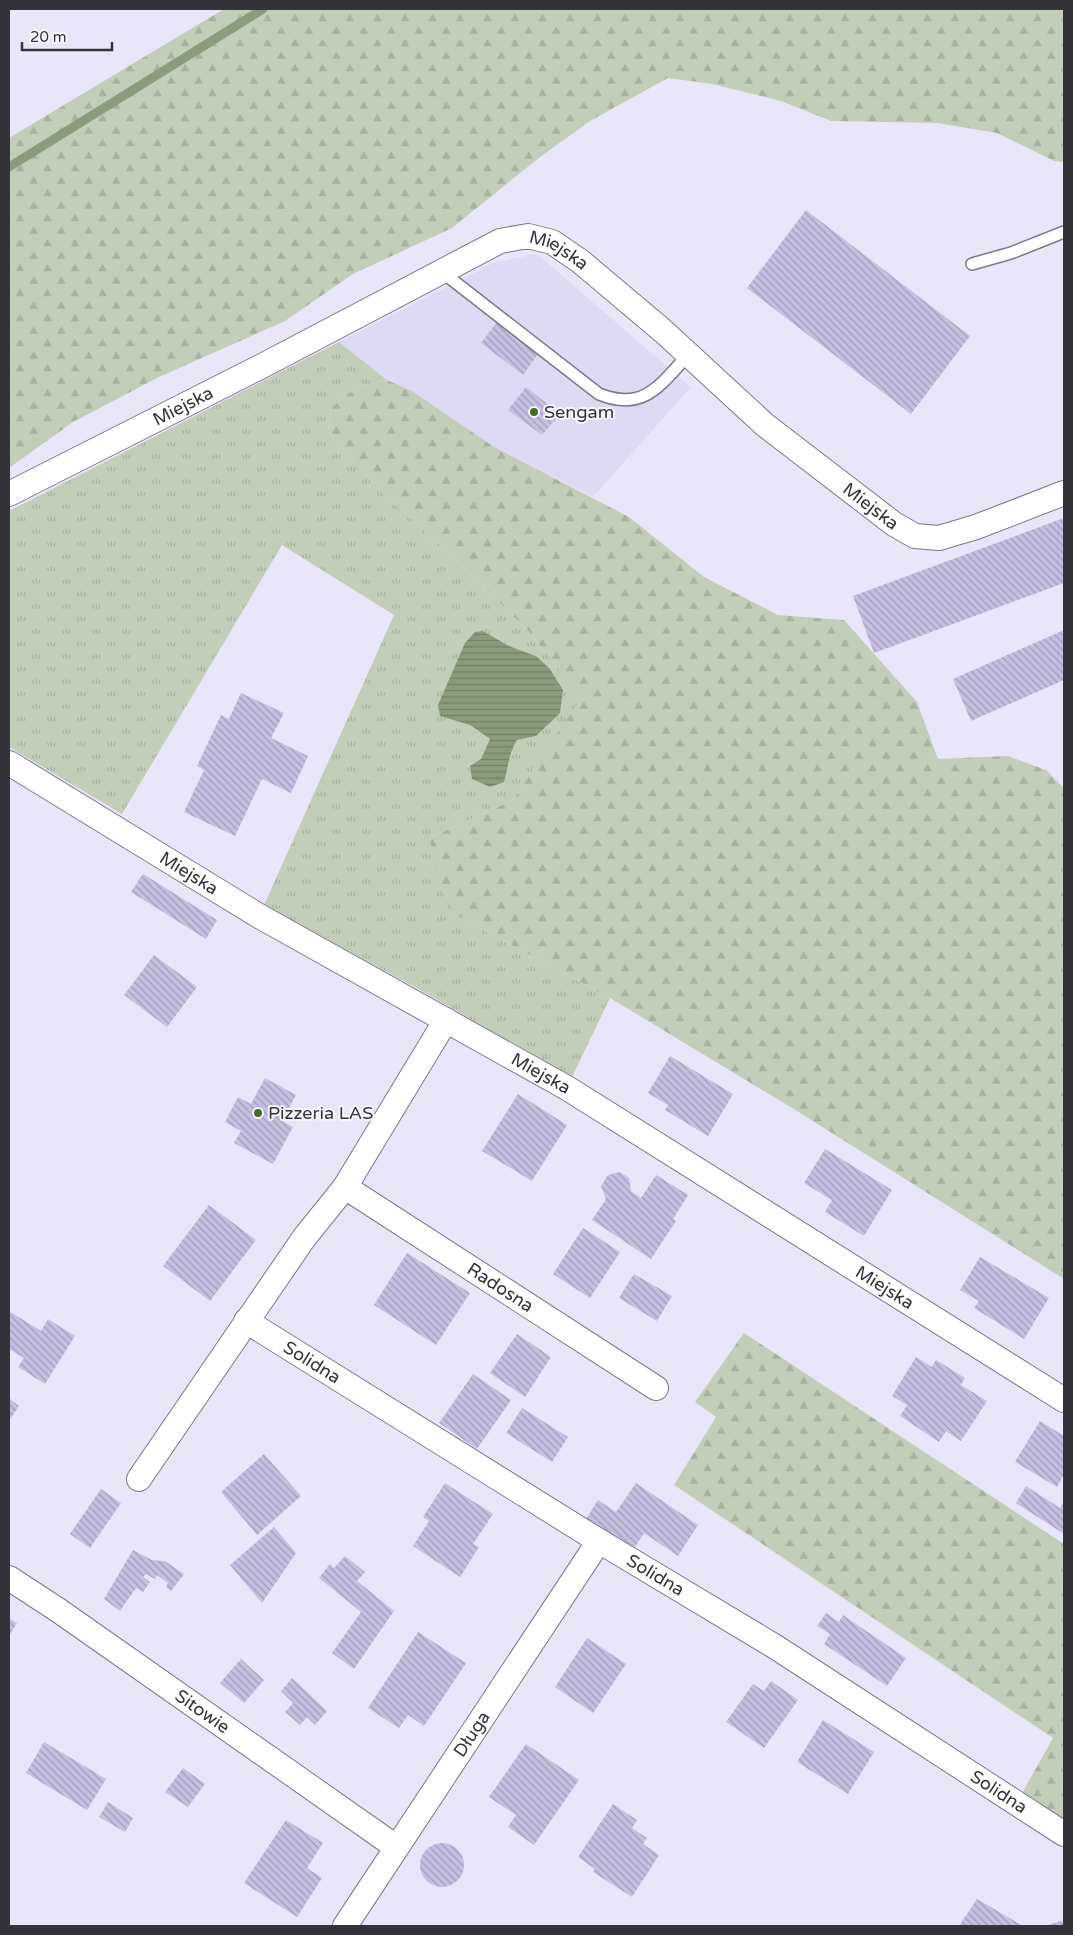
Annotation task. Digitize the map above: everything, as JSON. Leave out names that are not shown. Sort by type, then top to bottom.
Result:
[{"type":"street","name":"Miejska","points":[[9,494],[262,366],[500,241],[528,236],[552,242],[588,267],[663,331],[764,425],[894,524],[916,536],[940,538],[976,527],[1064,493]]},
{"type":"street","name":"Miejska","points":[[9,763],[260,916],[567,1088],[1064,1400]]},
{"type":"street","points":[[139,1479],[304,1238],[345,1187],[446,1020]]},
{"type":"street","name":"Radosna","points":[[345,1187],[656,1388]]},
{"type":"street","name":"Solidna","points":[[246,1321],[599,1541],[774,1646],[1064,1834]]},
{"type":"street","name":"Długa","points":[[345,1926],[599,1541]]},
{"type":"street","name":"Sitowie","points":[[9,1578],[58,1610],[396,1847]]},
{"type":"lane","points":[[972,264],[1011,253],[1064,232]]},
{"type":"lane","points":[[442,272],[599,394],[612,399],[643,398],[658,387],[688,355]]},
{"type":"shaded area","points":[[537,254],[691,387],[593,497],[493,447],[412,391],[387,380],[339,342],[495,262]]},
{"type":"shaded area","points":[[483,631],[509,646],[536,656],[550,669],[563,690],[560,713],[536,736],[517,740],[510,756],[504,782],[490,787],[472,779],[470,766],[481,759],[490,739],[470,725],[440,716],[438,705],[465,643],[475,632]]},
{"type":"green space","points":[[224,9],[1064,9],[1064,162],[1054,161],[997,133],[937,123],[831,121],[781,101],[712,84],[668,78],[590,121],[540,157],[452,228],[353,274],[285,321],[159,377],[73,422],[9,468],[9,138]]},
{"type":"green space","points":[[339,342],[387,380],[357,387],[331,408],[328,432],[383,493],[467,570],[530,633],[582,698],[513,800],[430,838],[450,912],[610,998],[572,1077],[422,991],[264,905],[394,615],[282,545],[122,814],[9,747],[9,511]],"holes":[[[483,631],[509,646],[536,656],[536,736],[517,740],[509,753],[508,769],[481,759],[490,739],[470,725]]]},
{"type":"green space","points":[[387,380],[412,391],[494,447],[629,517],[704,577],[778,615],[844,620],[917,702],[938,759],[1008,756],[1046,770],[1064,788],[1064,1279],[789,1106],[610,998],[450,912],[435,868],[430,838],[513,800],[581,698],[530,633],[467,570],[383,493],[328,432],[331,408],[357,387]]},
{"type":"green space","points":[[744,1333],[1064,1544],[1064,1844],[1012,1811],[1053,1738],[674,1485],[716,1417],[695,1402]]},
{"type":"building","points":[[806,210],[970,336],[911,414],[747,288]]},
{"type":"building","points":[[497,322],[538,354],[523,375],[481,343]]},
{"type":"building","name":"Sengam","points":[[526,387],[560,414],[542,435],[508,410]]},
{"type":"building","points":[[1064,518],[1064,583],[874,653],[853,596]]},
{"type":"building","points":[[1064,630],[1064,680],[971,721],[953,679]]},
{"type":"building","points":[[241,693],[284,713],[271,738],[308,756],[291,793],[262,779],[235,836],[184,812],[204,770],[197,766],[221,715],[229,719]]},
{"type":"building","points":[[143,874],[217,920],[206,939],[131,892]]},
{"type":"building","points":[[154,955],[197,987],[167,1027],[124,995]]},
{"type":"building","points":[[670,1056],[733,1094],[708,1136],[665,1110],[668,1105],[648,1093]]},
{"type":"building","name":"Pizzeria LAS","points":[[265,1078],[296,1095],[282,1121],[293,1127],[273,1164],[234,1143],[241,1131],[225,1122],[238,1097],[251,1104]]},
{"type":"building","points":[[518,1094],[567,1125],[532,1181],[482,1151]]},
{"type":"building","points":[[825,1149],[892,1190],[864,1236],[825,1212],[832,1200],[804,1183]]},
{"type":"building","points":[[620,1172],[629,1178],[631,1191],[641,1198],[656,1175],[688,1195],[673,1219],[676,1221],[651,1259],[592,1220],[606,1199],[601,1186],[608,1175]]},
{"type":"building","points":[[209,1205],[256,1240],[210,1301],[163,1266]]},
{"type":"building","points":[[583,1228],[620,1252],[590,1298],[553,1274]]},
{"type":"building","points":[[407,1253],[470,1293],[436,1345],[374,1305]]},
{"type":"building","points":[[980,1257],[1049,1298],[1024,1339],[974,1308],[979,1301],[960,1290]]},
{"type":"building","points":[[634,1274],[672,1296],[657,1321],[619,1298]]},
{"type":"building","points":[[9,1311],[41,1331],[48,1319],[75,1336],[45,1384],[18,1367],[24,1358],[9,1349]]},
{"type":"building","points":[[517,1334],[551,1357],[525,1397],[490,1373]]},
{"type":"building","points":[[916,1357],[932,1367],[936,1360],[965,1378],[961,1385],[987,1401],[961,1441],[946,1431],[939,1442],[900,1416],[907,1405],[892,1396]]},
{"type":"building","points":[[473,1374],[511,1400],[477,1449],[439,1423]]},
{"type":"building","points":[[9,1398],[19,1406],[9,1421]]},
{"type":"building","points":[[522,1408],[568,1437],[552,1462],[506,1433]]},
{"type":"building","points":[[1040,1421],[1064,1436],[1064,1474],[1057,1487],[1015,1462]]},
{"type":"building","points":[[264,1454],[301,1496],[257,1535],[221,1492]]},
{"type":"building","points":[[445,1483],[493,1514],[473,1544],[479,1547],[460,1577],[413,1546],[429,1521],[423,1517]]},
{"type":"building","points":[[636,1483],[698,1525],[678,1556],[644,1533],[633,1550],[586,1519],[598,1500],[616,1512]]},
{"type":"building","points":[[1026,1486],[1060,1508],[1064,1502],[1064,1534],[1016,1503]]},
{"type":"building","points":[[101,1489],[121,1503],[90,1548],[70,1534]]},
{"type":"building","points":[[274,1527],[296,1553],[262,1603],[230,1565]]},
{"type":"building","points":[[133,1550],[152,1560],[165,1561],[184,1574],[171,1591],[166,1587],[168,1583],[157,1575],[155,1579],[146,1574],[143,1577],[150,1582],[143,1592],[136,1588],[120,1611],[104,1599]]},
{"type":"building","points":[[345,1556],[365,1572],[357,1581],[394,1611],[354,1669],[332,1653],[361,1612],[319,1578],[330,1564],[334,1568]]},
{"type":"building","points":[[826,1613],[839,1622],[843,1615],[906,1658],[887,1686],[824,1644],[830,1634],[817,1626]]},
{"type":"building","points":[[9,1618],[17,1623],[9,1636]]},
{"type":"building","points":[[418,1632],[466,1663],[424,1726],[408,1715],[399,1728],[368,1708]]},
{"type":"building","points":[[587,1638],[626,1664],[593,1713],[555,1687]]},
{"type":"building","points":[[241,1659],[264,1680],[244,1703],[220,1683]]},
{"type":"building","points":[[292,1678],[327,1711],[315,1725],[307,1717],[300,1725],[285,1712],[293,1703],[281,1691]]},
{"type":"building","points":[[771,1681],[798,1700],[764,1748],[726,1722],[753,1684],[764,1691]]},
{"type":"building","points":[[823,1720],[874,1752],[848,1794],[797,1762]]},
{"type":"building","points":[[44,1742],[106,1779],[87,1810],[26,1773]]},
{"type":"building","points":[[526,1744],[579,1780],[534,1845],[508,1827],[516,1815],[489,1797]]},
{"type":"building","points":[[183,1768],[205,1784],[188,1807],[165,1792]]},
{"type":"building","points":[[108,1802],[133,1818],[125,1832],[99,1817]]},
{"type":"building","points":[[613,1804],[637,1820],[632,1828],[647,1838],[643,1844],[659,1855],[632,1897],[593,1872],[595,1869],[578,1857]]},
{"type":"building","points":[[286,1820],[323,1843],[307,1868],[322,1878],[297,1917],[244,1883]]},
{"type":"building","points":[[438,1843],[446,1843],[458,1849],[464,1865],[458,1881],[446,1887],[438,1887],[426,1881],[420,1869],[420,1861],[426,1849]]},
{"type":"building","points":[[977,1899],[1023,1926],[959,1926]]},
{"type":"building","points":[[1064,1920],[1064,1926],[1044,1926]]},
{"type":"waterway","points":[[9,167],[263,9]]},
{"type":"place","name":"Sengam","points":[[534,412]]},
{"type":"place","name":"Pizzeria LAS","points":[[258,1113]]}]
